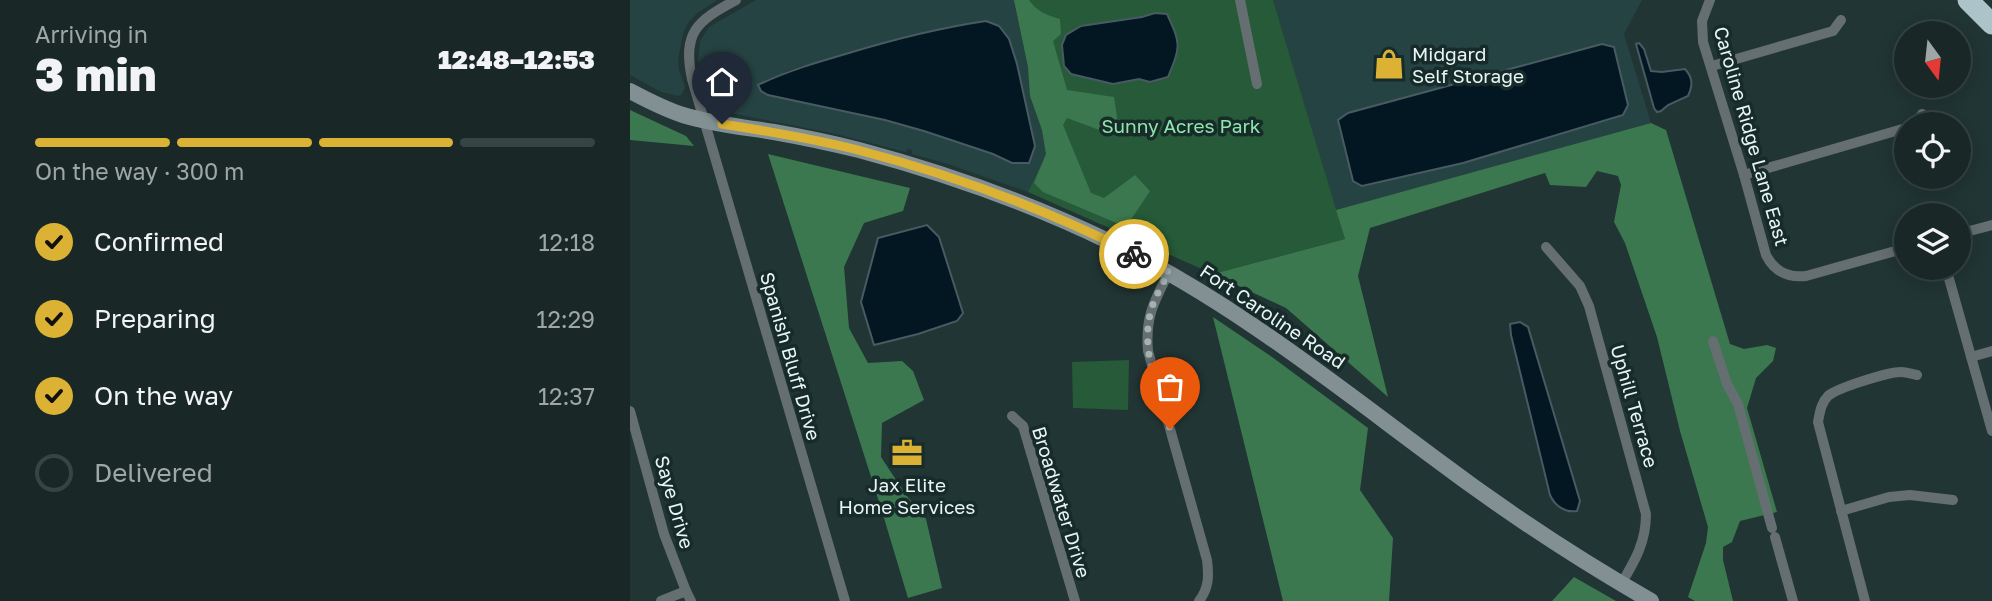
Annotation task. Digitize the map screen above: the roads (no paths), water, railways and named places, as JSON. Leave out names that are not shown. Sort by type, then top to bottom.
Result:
[{"type":"highway","points":[[1968,0],[1992,24]]},
{"type":"highway","points":[[1982,0],[1992,12]]},
{"type":"street","name":"Spanish Bluff Drive","points":[[736,0],[708,15],[699,24],[691,38],[688,59],[845,601]]},
{"type":"street","points":[[1240,0],[1257,84]]},
{"type":"street","name":"Caroline Ridge Lane East","points":[[1710,0],[1702,21],[1703,42],[1766,255],[1771,264],[1786,275],[1806,276],[1894,251]]},
{"type":"street","points":[[1712,66],[1833,31],[1841,20]]},
{"type":"street","name":"Fort Caroline Road","points":[[630,90],[657,105],[705,121],[858,150],[926,170],[993,192],[1110,242],[1169,272],[1277,340],[1545,536],[1651,601]]},
{"type":"street","points":[[1744,175],[1894,131]]},
{"type":"street","points":[[1971,231],[1992,225]]},
{"type":"street","name":"Uphill Terrace","points":[[1546,247],[1580,286],[1589,306],[1646,514],[1642,546],[1621,584]]},
{"type":"street","points":[[1169,272],[1151,312],[1147,331],[1148,351],[1207,561],[1209,580],[1199,601]]},
{"type":"street","points":[[1949,280],[1992,431]]},
{"type":"street","points":[[1713,341],[1727,384],[1738,404],[1793,601]]},
{"type":"street","points":[[1971,357],[1992,351]]},
{"type":"street","points":[[1866,601],[1818,422],[1820,410],[1822,403],[1839,389],[1899,372],[1917,375]]},
{"type":"street","name":"Saye Drive","points":[[630,411],[634,435],[664,534],[689,596]]},
{"type":"street","name":"Broadwater Drive","points":[[1012,416],[1023,426],[1075,601]]},
{"type":"street","points":[[1841,511],[1889,497],[1910,495],[1953,500]]},
{"type":"street","points":[[661,601],[689,596]]},
{"type":"place","name":"Midgard Self Storage","points":[[1389,64]]},
{"type":"place","name":"Jax Elite Home Services","points":[[907,453]]},
{"type":"park label","name":"Sunny Acres Park","points":[[1181,125]]}]
